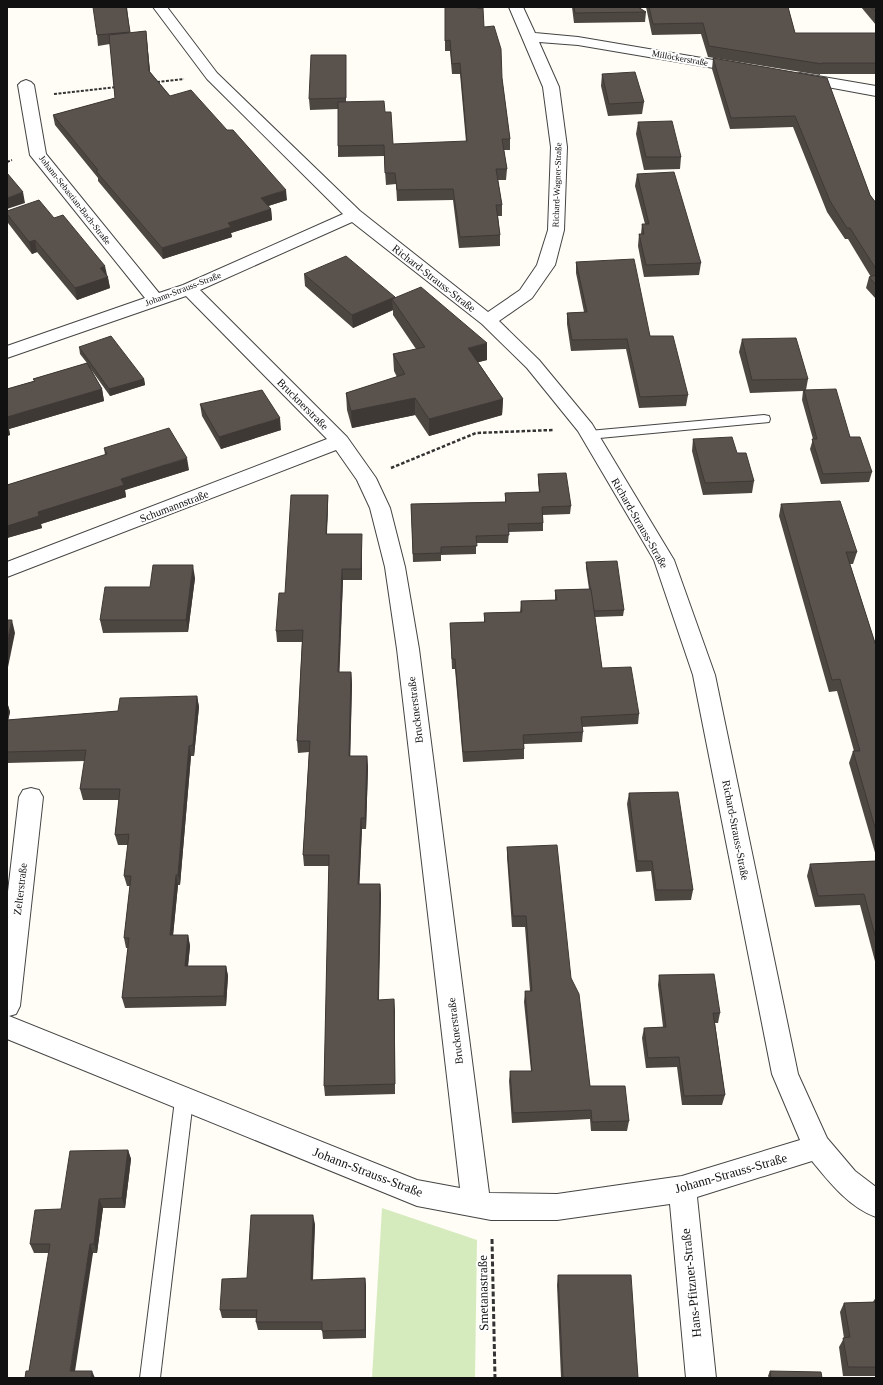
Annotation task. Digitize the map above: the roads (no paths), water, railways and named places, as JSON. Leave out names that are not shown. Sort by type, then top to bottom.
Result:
[{"type":"street","name":"Richard-Strauss-Straße","points":[[160,7],[212,76],[354,215],[488,320],[533,364],[587,432],[664,560],[704,675],[785,1074],[817,1147],[845,1180],[876,1204]]},
{"type":"street","name":"Richard-Wagner-Straße","points":[[488,320],[526,294],[546,265],[556,230],[559,147],[551,86],[531,37],[516,7]]},
{"type":"street","name":"Millöckerstraße","points":[[531,37],[578,41],[758,71]]},
{"type":"street","points":[[790,77],[876,91]]},
{"type":"street","name":"Johann-Sebastian-Bach-Straße","points":[[27,91],[38,155],[156,300]]},
{"type":"street","name":"Johann-Strauss-Straße","points":[[7,352],[189,289],[354,215]]},
{"type":"street","name":"Brucknerstraße","points":[[189,289],[340,441],[366,478],[380,508],[395,567],[408,649],[484,1206]]},
{"type":"street","name":"Schumannstraße","points":[[7,570],[340,441]]},
{"type":"street","name":"Zelterstraße","points":[[7,1006],[31,797]]},
{"type":"street","name":"Johann-Strauss-Straße","points":[[7,1027],[184,1100],[417,1193],[484,1206],[557,1207],[682,1189],[817,1147]]},
{"type":"street","name":"Hans-Pfitzner-Straße","points":[[682,1189],[701,1378]]},
{"type":"lane","points":[[587,432],[764,419]]},
{"type":"lane","points":[[150,1378],[184,1100]]}]
